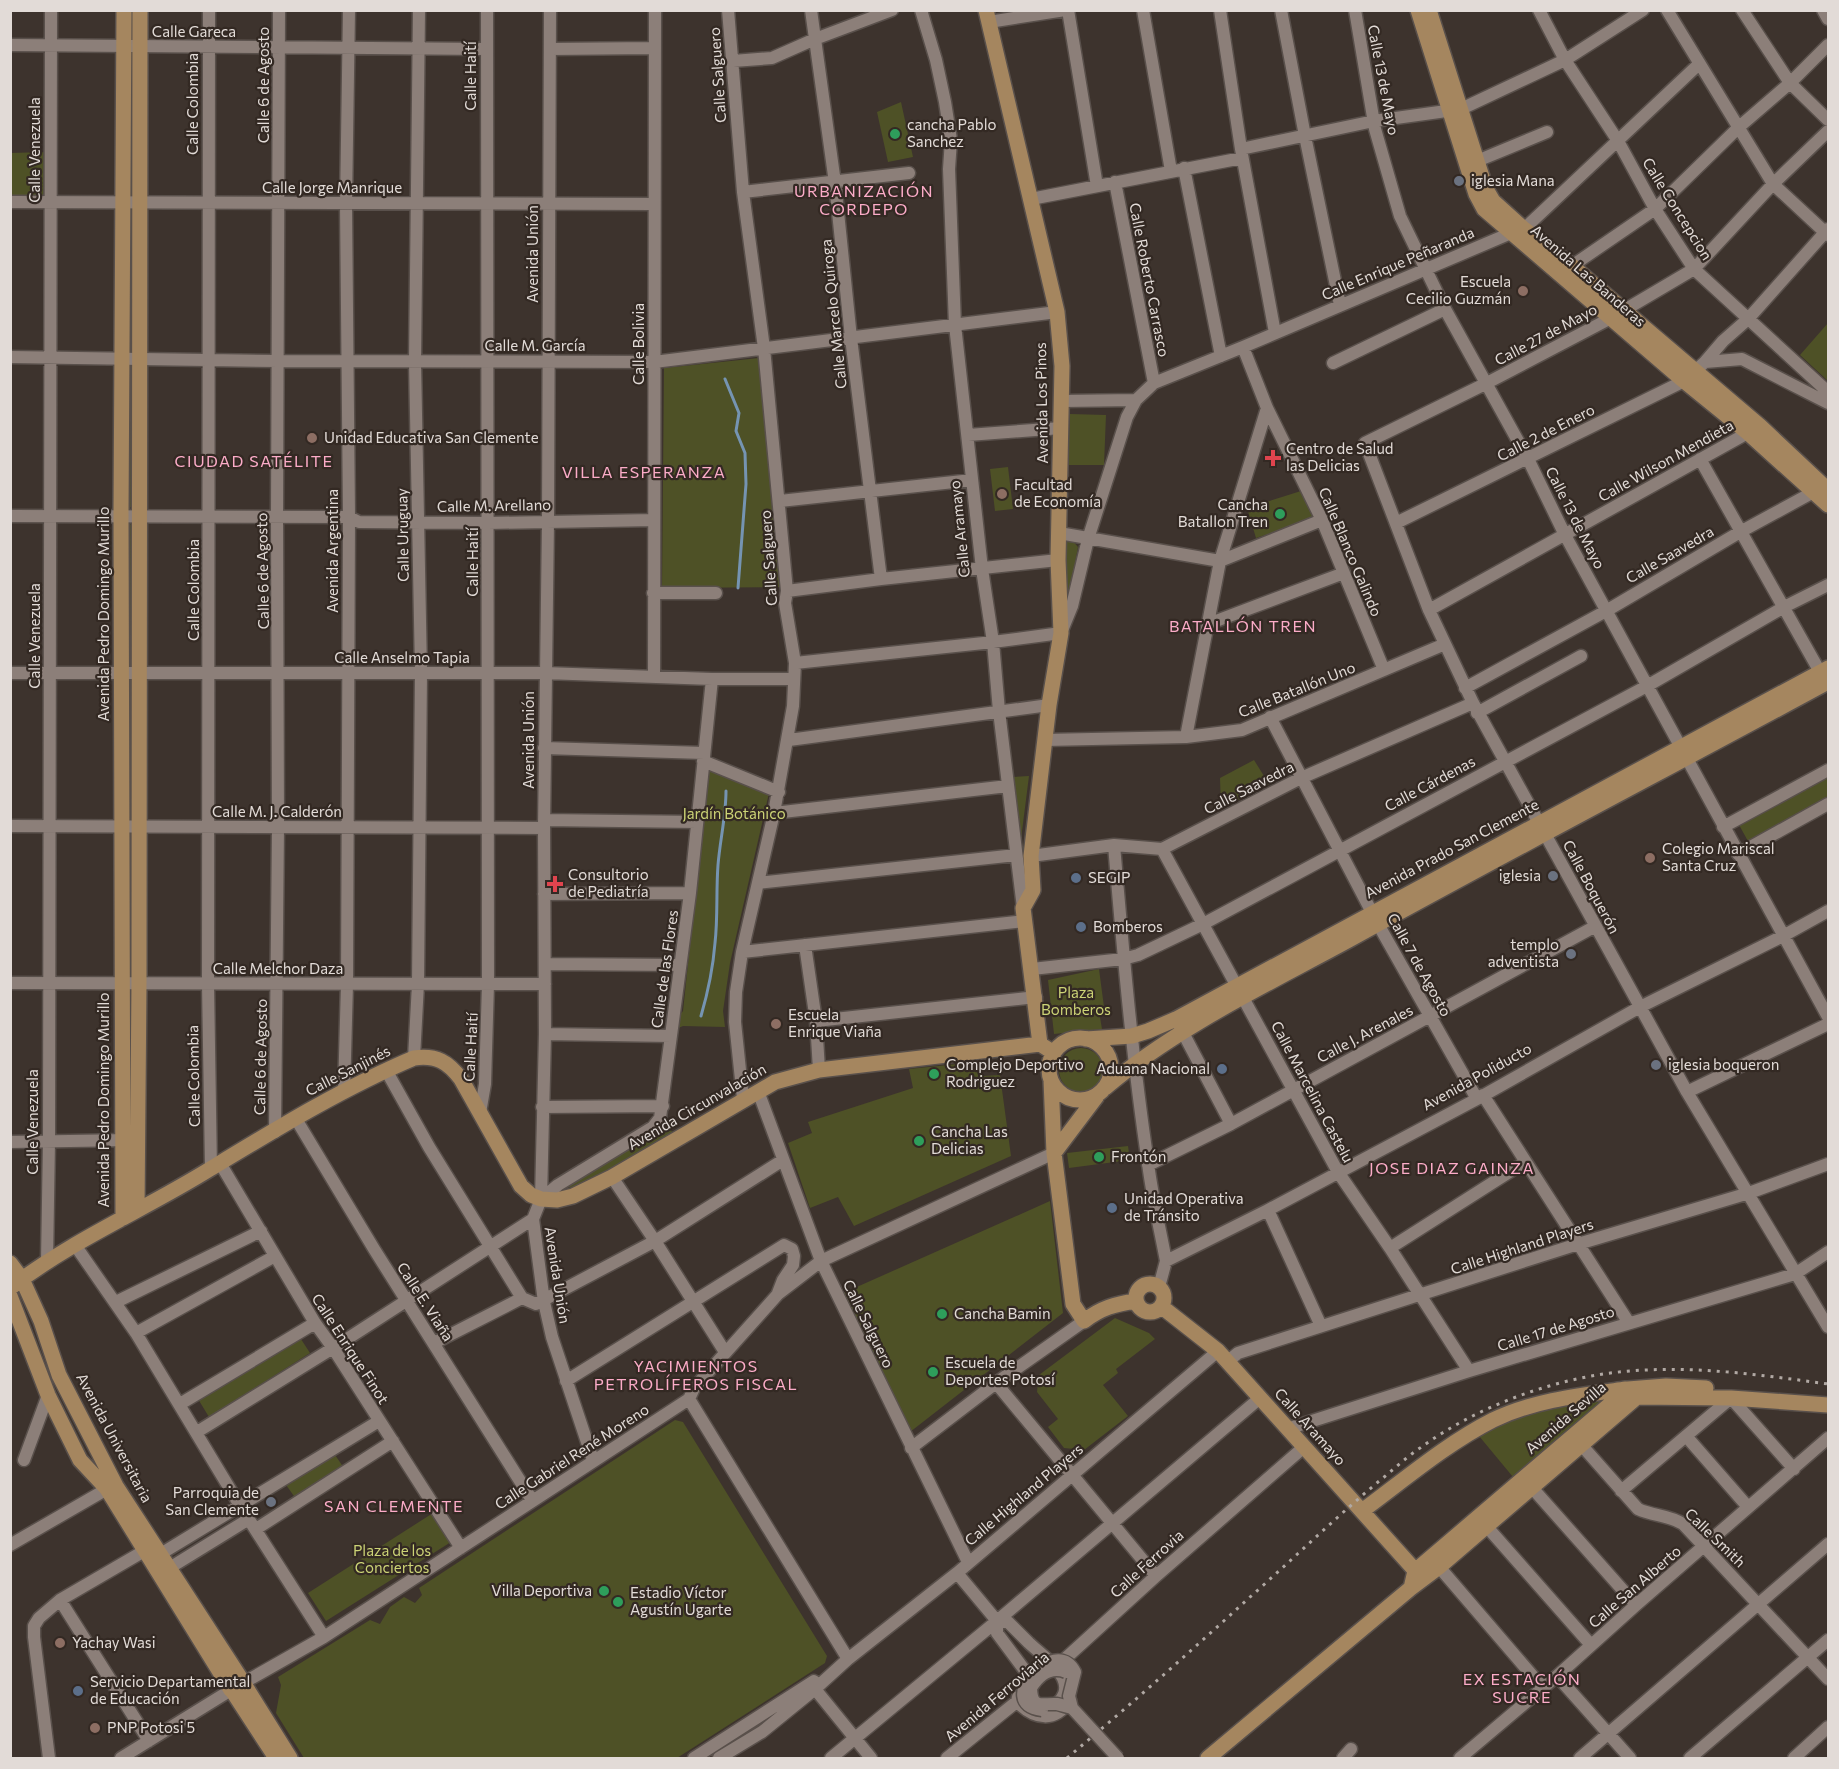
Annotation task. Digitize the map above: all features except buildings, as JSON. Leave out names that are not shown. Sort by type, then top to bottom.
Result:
[{"type":"main road","name":"Avenida Pedro Domingo Murillo","points":[[124,10],[132,46],[132,203],[140,360],[139,983],[130,1140]]},
{"type":"main road","name":"Avenida Pedro Domingo Murillo","points":[[132,46],[140,10]]},
{"type":"main road","name":"Avenida Las Banderas","points":[[1418,10],[1486,189],[1517,231]]},
{"type":"main road","name":"Avenida Las Banderas","points":[[1430,10],[1476,194],[1484,209],[1517,231],[1617,315],[1695,371],[1754,429],[1824,488],[1828,505]]},
{"type":"main road","name":"Avenida Los Pinos","points":[[987,16],[1057,312],[1062,366],[1058,560],[1061,633],[1045,740],[1023,855],[1033,890],[1024,914]]},
{"type":"main road","name":"Avenida Pedro Domingo Murillo","points":[[130,1214],[130,1140],[121,983],[123,827],[121,515],[123,359],[132,203]]},
{"type":"main road","name":"Avenida Prado San Clemente","points":[[1101,1091],[1179,1026],[1542,828],[1826,679]]},
{"type":"main road","points":[[1024,914],[1040,1044],[1054,1053]]},
{"type":"main road","name":"Avenida Prado San Clemente","points":[[1086,1039],[1132,1036],[1179,1026]]},
{"type":"main road","points":[[1054,1153],[1110,1078],[1109,1058],[1096,1042],[1078,1038],[1064,1043],[1054,1053],[1049,1067],[1054,1153],[1073,1304],[1084,1321],[1113,1304],[1136,1301]]},
{"type":"main road","name":"Avenida Circunvalación","points":[[541,1199],[557,1200],[573,1196],[612,1177],[743,1099],[792,1076],[819,1070],[1040,1044]]},
{"type":"main road","name":"Calle Sanjinés","points":[[130,1214],[344,1092],[414,1058],[433,1058],[452,1067],[521,1186],[531,1195],[541,1199]]},
{"type":"main road","points":[[1051,1080],[1062,1095],[1071,1099],[1089,1099],[1101,1091]]},
{"type":"main road","points":[[16,1283],[47,1261],[130,1214]]},
{"type":"main road","name":"Avenida Universitaria","points":[[10,1263],[16,1283],[41,1321],[59,1375],[102,1455],[112,1487],[238,1687],[290,1758]]},
{"type":"main road","points":[[1151,1284],[1159,1287],[1165,1298],[1162,1307],[1154,1312],[1144,1312],[1137,1306],[1137,1292],[1144,1285],[1151,1284]]},
{"type":"main road","points":[[16,1298],[53,1384],[94,1460],[112,1487]]},
{"type":"main road","name":"Avenida Universitaria","points":[[16,1298],[48,1395],[80,1460],[112,1487]]},
{"type":"main road","name":"Calle Aramayo","points":[[1162,1307],[1222,1357],[1362,1511],[1416,1579]]},
{"type":"main road","name":"Avenida Sevilla","points":[[1208,1758],[1577,1440],[1628,1389],[1666,1386],[1828,1396]]},
{"type":"main road","points":[[1362,1511],[1453,1445],[1494,1420],[1534,1406],[1570,1397],[1628,1389]]},
{"type":"main road","name":"Avenida Sevilla","points":[[1577,1440],[1637,1397],[1731,1398],[1828,1405]]},
{"type":"main road","name":"Avenida Universitaria","points":[[238,1687],[276,1758]]},
{"type":"street","name":"Calle Venezuela","points":[[47,1261],[51,10]]},
{"type":"street","name":"Calle Colombia","points":[[209,10],[208,984],[215,1166]]},
{"type":"street","name":"Calle 6 de Agosto","points":[[275,1132],[279,674],[277,518],[279,10]]},
{"type":"street","name":"Avenida Argentina","points":[[344,1092],[348,828],[349,517],[346,204],[349,10]]},
{"type":"street","name":"Calle Uruguay","points":[[414,1058],[418,984],[421,672],[415,362],[419,10]]},
{"type":"street","name":"Calle Haití","points":[[480,1113],[485,1084],[488,984],[487,10]]},
{"type":"street","name":"Avenida Unión","points":[[550,10],[548,521],[544,748],[545,1034],[541,1199],[532,1219],[544,1302],[552,1337],[593,1460]]},
{"type":"street","name":"Calle Bolivia","points":[[654,677],[653,48],[655,10]]},
{"type":"street","name":"Calle Salguero","points":[[728,10],[742,192],[764,348],[788,591],[786,603],[795,663],[789,740],[742,952],[736,992],[735,1022],[743,1099]]},
{"type":"street","name":"Calle Marcelo Quiroga","points":[[811,10],[835,183],[851,338],[881,579]]},
{"type":"street","points":[[733,61],[772,58],[892,10]]},
{"type":"street","name":"Calle Aramayo","points":[[921,10],[936,60],[951,140],[955,325],[1008,786],[1023,855]]},
{"type":"street","points":[[987,16],[1066,10],[1097,186]]},
{"type":"street","points":[[1143,10],[1171,171]]},
{"type":"street","points":[[1220,10],[1242,153],[1275,333]]},
{"type":"street","points":[[1281,10],[1340,305]]},
{"type":"street","name":"Calle 13 de Mayo","points":[[1355,10],[1374,121],[1400,216],[1445,309],[1528,459],[1565,535],[1828,1017]]},
{"type":"street","name":"Calle Concepcion","points":[[1539,10],[1565,60],[1618,141],[1655,209],[1694,269],[1828,392]]},
{"type":"street","points":[[1031,200],[1171,171],[1305,136],[1374,121],[1455,109],[1565,60],[1643,10]]},
{"type":"street","points":[[1667,10],[1773,184],[1827,232],[1748,319],[1723,341],[1695,371]]},
{"type":"street","points":[[1742,10],[1790,83],[1828,120]]},
{"type":"street","points":[[1823,10],[1828,19]]},
{"type":"street","name":"Calle Gareca","points":[[10,45],[486,49]]},
{"type":"street","points":[[1566,271],[1655,209],[1828,45]]},
{"type":"street","points":[[550,49],[653,48]]},
{"type":"street","name":"Calle Enrique Peñaranda","points":[[1136,400],[1154,383],[1517,231],[1618,141],[1699,64]]},
{"type":"street","name":"Calle 27 de Mayo","points":[[1365,443],[1617,315],[1694,269],[1773,184],[1828,131]]},
{"type":"street","points":[[1477,161],[1547,132]]},
{"type":"street","points":[[1184,168],[1221,356]]},
{"type":"street","points":[[742,192],[909,173]]},
{"type":"street","name":"Calle Roberto Carrasco","points":[[1115,182],[1154,383]]},
{"type":"street","name":"Calle Jorge Manrique","points":[[10,202],[654,204]]},
{"type":"street","points":[[1333,363],[1445,309]]},
{"type":"street","name":"Calle M. García","points":[[10,357],[140,360],[654,362],[1057,312]]},
{"type":"street","name":"Calle Blanco Galindo","points":[[1243,347],[1267,408],[1322,520],[1384,670]]},
{"type":"street","points":[[1695,371],[1742,358],[1828,403]]},
{"type":"street","name":"Calle 2 de Enero","points":[[1396,523],[1528,459],[1695,371]]},
{"type":"street","points":[[795,663],[1061,633],[1072,606],[1088,539],[1127,417],[1136,400],[1062,401]]},
{"type":"street","points":[[1186,737],[1220,561],[1267,408]]},
{"type":"street","points":[[968,435],[1061,428]]},
{"type":"street","name":"Calle Wilson Mendieta","points":[[1428,610],[1754,429]]},
{"type":"street","name":"Calle Boquerón","points":[[1365,443],[1428,610],[1475,708],[1594,927],[1688,1092],[1828,1328]]},
{"type":"street","points":[[1700,459],[1826,679]]},
{"type":"street","points":[[780,501],[972,480]]},
{"type":"street","name":"Calle Saavedra","points":[[1465,688],[1606,611],[1740,532],[1824,488]]},
{"type":"street","name":"Calle M. Arellano","points":[[10,516],[349,517],[358,522],[488,523],[654,520]]},
{"type":"street","points":[[1059,533],[1220,561],[1322,520]]},
{"type":"street","points":[[788,591],[1058,560]]},
{"type":"street","points":[[1208,624],[1344,573]]},
{"type":"street","name":"Calle Cárdenas","points":[[1032,969],[1138,955],[1203,924],[1647,686],[1828,585]]},
{"type":"street","points":[[653,593],[716,593]]},
{"type":"street","name":"Calle Batallón Uno","points":[[1045,740],[1186,737],[1242,729],[1445,644]]},
{"type":"street","name":"Calle Saavedra","points":[[1162,849],[1301,778],[1475,708],[1581,656]]},
{"type":"street","name":"Calle Anselmo Tapia","points":[[10,673],[545,673],[794,680]]},
{"type":"street","name":"Calle de las Flores","points":[[541,1199],[558,1185],[653,1127],[660,1118],[690,893],[712,679]]},
{"type":"street","points":[[789,740],[1049,705]]},
{"type":"street","name":"Calle 7 de Agosto","points":[[1270,717],[1375,918],[1431,1015],[1480,1097],[1629,1323]]},
{"type":"street","points":[[544,748],[704,757],[778,792]]},
{"type":"street","points":[[1723,827],[1828,770]]},
{"type":"street","points":[[774,813],[1008,786]]},
{"type":"street","points":[[1738,854],[1828,804]]},
{"type":"street","name":"Calle M. J. Calderón","points":[[10,826],[488,828],[544,824],[698,822]]},
{"type":"street","points":[[1114,845],[1123,958],[1135,1062],[1148,1165],[1166,1262],[1159,1287]]},
{"type":"street","points":[[758,883],[1114,845],[1162,849]]},
{"type":"street","name":"Calle Marcelina Castelu","points":[[1162,849],[1338,1172],[1469,1371]]},
{"type":"street","points":[[544,894],[690,893]]},
{"type":"street","name":"Avenida Poliducto","points":[[1166,1262],[1480,1097],[1640,1007],[1783,936],[1828,911]]},
{"type":"street","points":[[742,952],[1024,914]]},
{"type":"street","name":"Calle J. Arenales","points":[[1148,1165],[1231,1124],[1594,927]]},
{"type":"street","points":[[805,945],[816,1021],[819,1070]]},
{"type":"street","points":[[545,964],[680,965]]},
{"type":"street","name":"Calle Melchor Daza","points":[[10,983],[545,984]]},
{"type":"street","points":[[816,1021],[1036,997]]},
{"type":"street","points":[[1688,1092],[1828,1024]]},
{"type":"street","points":[[1179,1026],[1231,1124]]},
{"type":"street","points":[[545,1034],[671,1036]]},
{"type":"street","points":[[386,1070],[429,1147],[522,1298],[536,1304],[544,1302],[655,1241],[783,1160]]},
{"type":"street","name":"Calle Salguero","points":[[758,1091],[821,1261],[968,1562]]},
{"type":"street","points":[[542,1107],[663,1107]]},
{"type":"street","name":"Calle E. Viaña","points":[[296,1119],[333,1184],[532,1500]]},
{"type":"street","points":[[10,1142],[130,1140]]},
{"type":"street","name":"Calle Gabriel René Moreno","points":[[121,1758],[324,1637],[689,1399],[694,1389],[725,1352],[778,1294],[821,1261],[1054,1153]]},
{"type":"street","points":[[1390,1248],[1525,1162]]},
{"type":"street","name":"Calle Highland Players","points":[[848,1659],[957,1573],[1072,1475],[1222,1357],[1421,1296],[1578,1244],[1749,1193],[1828,1164]]},
{"type":"street","name":"Calle Enrique Finot","points":[[215,1166],[261,1231],[315,1323],[461,1548]]},
{"type":"street","points":[[612,1177],[725,1352]]},
{"type":"street","points":[[1268,1210],[1321,1326]]},
{"type":"street","points":[[197,1432],[333,1348],[532,1219]]},
{"type":"street","points":[[116,1302],[261,1231]]},
{"type":"street","points":[[75,1245],[116,1302],[239,1504],[324,1637]]},
{"type":"street","points":[[566,1381],[784,1245],[792,1249],[794,1259],[778,1294]]},
{"type":"street","name":"Calle 17 de Agosto","points":[[1287,1429],[1469,1371],[1795,1274],[1828,1252]]},
{"type":"street","points":[[136,1334],[274,1256]]},
{"type":"street","points":[[434,1344],[522,1298]]},
{"type":"street","points":[[911,1448],[996,1383],[1084,1321]]},
{"type":"street","points":[[180,1404],[315,1323]]},
{"type":"street","points":[[996,1383],[1156,1576]]},
{"type":"street","points":[[24,1460],[48,1395]]},
{"type":"street","points":[[831,1758],[1260,1398]]},
{"type":"street","points":[[1621,1491],[1731,1398],[1794,1469]]},
{"type":"street","points":[[689,1399],[848,1659]]},
{"type":"street","points":[[49,1758],[34,1637],[34,1626],[39,1618],[60,1600],[239,1504],[379,1421]]},
{"type":"street","points":[[1686,1436],[1748,1507]]},
{"type":"street","name":"Calle San Alberto","points":[[1460,1758],[1828,1438]]},
{"type":"street","name":"Calle Smith","points":[[1577,1440],[1638,1509],[1649,1514],[1671,1517],[1683,1524],[1828,1679]]},
{"type":"street","points":[[164,1572],[252,1524],[393,1441]]},
{"type":"street","name":"Calle Ferrovia","points":[[1017,1702],[1020,1686],[1029,1676],[1059,1664],[1304,1447]]},
{"type":"street","points":[[1528,1483],[1635,1605]]},
{"type":"street","points":[[10,1545],[112,1487]]},
{"type":"street","points":[[1482,1522],[1591,1645]]},
{"type":"street","points":[[1580,1758],[1828,1544]]},
{"type":"street","points":[[1435,1562],[1543,1688]]},
{"type":"street","points":[[957,1573],[997,1621],[997,1633],[1029,1676]]},
{"type":"street","points":[[60,1600],[148,1742]]},
{"type":"street","points":[[997,1621],[1008,1622],[1073,1678],[1074,1685],[1069,1702],[1052,1715],[1043,1717],[1034,1715],[1026,1712],[1017,1702]]},
{"type":"street","points":[[1690,1758],[1828,1641]]},
{"type":"street","points":[[719,1758],[762,1732],[848,1659]]},
{"type":"street","points":[[694,1758],[848,1659]]},
{"type":"street","points":[[1059,1664],[1064,1679],[1064,1691],[1060,1701],[1051,1709],[1042,1710],[1035,1709],[1024,1698],[1023,1689],[1035,1670],[1050,1662],[1068,1663],[1075,1672],[1069,1696],[1072,1708],[1118,1758]]},
{"type":"street","points":[[1059,1664],[1043,1674],[1032,1688],[1032,1695],[1038,1704],[1055,1704],[1072,1708]]},
{"type":"street","name":"Avenida Ferroviaria","points":[[947,1758],[1017,1702],[1059,1664]]},
{"type":"street","points":[[1557,1676],[1630,1758]]},
{"type":"street","points":[[815,1689],[871,1758]]},
{"type":"street","points":[[755,1720],[762,1732]]},
{"type":"street","points":[[1794,1758],[1828,1727]]},
{"type":"green space","name":"cancha Pablo Sanchez","points":[[901,102],[913,157],[888,162],[877,112]]},
{"type":"green space","points":[[46,152],[46,197],[11,197],[10,153]]},
{"type":"green space","points":[[1828,323],[1828,381],[1800,355]]},
{"type":"green space","points":[[759,358],[781,587],[662,588],[664,368]]},
{"type":"green space","points":[[127,368],[135,368],[133,507],[126,507]]},
{"type":"green space","points":[[1070,414],[1106,415],[1104,465],[1068,465]]},
{"type":"green space","points":[[1008,467],[1013,509],[995,511],[990,469]]},
{"type":"green space","name":"Cancha Batallon Tren","points":[[1301,491],[1314,519],[1256,538],[1247,508]]},
{"type":"green space","points":[[126,524],[133,525],[134,664],[126,664]]},
{"type":"green space","points":[[1065,540],[1072,540],[1078,547],[1069,596],[1065,595]]},
{"type":"green space","points":[[1254,760],[1269,784],[1221,809],[1220,778]]},
{"type":"green space","name":"Jardín Botánico","points":[[709,768],[769,793],[730,963],[723,1011],[725,1027],[683,1026],[676,1029],[678,1017],[683,1011]]},
{"type":"green space","points":[[1828,774],[1828,800],[1749,843],[1738,823]]},
{"type":"green space","points":[[1029,776],[1019,855],[1012,777]]},
{"type":"green space","name":"Plaza Bomberos","points":[[1099,969],[1104,1007],[1099,1011],[1102,1029],[1054,1034],[1048,980]]},
{"type":"green space","points":[[1081,1048],[1089,1049],[1097,1054],[1102,1062],[1102,1078],[1097,1086],[1089,1091],[1081,1092],[1073,1091],[1065,1086],[1060,1078],[1059,1070],[1060,1062],[1065,1054],[1073,1049]]},
{"type":"green space","points":[[968,1063],[969,1070],[982,1069],[983,1076],[1000,1075],[1011,1156],[854,1226],[838,1197],[810,1208],[788,1143],[812,1133],[808,1122],[913,1088],[909,1069]]},
{"type":"green space","points":[[667,1127],[675,1134],[574,1189],[565,1186]]},
{"type":"green space","name":"Frontón","points":[[1128,1146],[1130,1160],[1069,1168],[1067,1153]]},
{"type":"green space","name":"Escuela de Deportes Potosí","points":[[1050,1201],[1063,1313],[910,1432],[841,1294]]},
{"type":"green space","points":[[1115,1318],[1149,1333],[1155,1339],[1116,1369],[1118,1373],[1103,1385],[1128,1416],[1084,1450],[1064,1448],[1048,1427],[1058,1419],[1037,1392],[1039,1375]]},
{"type":"green space","points":[[299,1336],[310,1353],[209,1417],[198,1399]]},
{"type":"green space","points":[[1609,1396],[1513,1477],[1479,1436],[1509,1419]]},
{"type":"green space","name":"Estadio Víctor Agustín Ugarte","points":[[675,1420],[683,1422],[827,1656],[825,1663],[677,1758],[304,1758],[276,1713],[281,1685],[278,1677],[370,1620],[380,1624],[390,1607],[404,1597],[415,1603],[422,1595],[419,1588]]},
{"type":"green space","points":[[333,1452],[344,1468],[296,1499],[284,1482]]},
{"type":"green space","name":"Plaza de los Conciertos","points":[[433,1513],[451,1542],[326,1621],[308,1593]]},
{"type":"waterway","points":[[725,379],[739,413],[736,431],[745,453],[746,484],[738,588]]},
{"type":"waterway","points":[[701,1016],[714,952],[718,865],[726,791]]},
{"type":"tunnel","points":[[10,1278],[22,1299]]},
{"type":"railway","points":[[1067,1758],[1404,1460],[1440,1434],[1484,1411],[1507,1400],[1555,1384],[1579,1378],[1631,1371],[1716,1371],[1828,1384]]},
{"type":"place","name":"cancha Pablo Sanchez","points":[[895,134]]},
{"type":"place","name":"iglesia Mana","points":[[1459,181]]},
{"type":"place","name":"Escuela Cecilio Guzmán","points":[[1523,291]]},
{"type":"place","name":"Unidad Educativa San Clemente","points":[[312,438]]},
{"type":"place","name":"Centro de Salud las Delicias","points":[[1273,458]]},
{"type":"place","name":"Facultad de Economía","points":[[1002,494]]},
{"type":"place","name":"Cancha Batallon Tren","points":[[1280,514]]},
{"type":"place","name":"Colegio Mariscal Santa Cruz","points":[[1650,858]]},
{"type":"place","name":"iglesia","points":[[1553,876]]},
{"type":"place","name":"SEGIP","points":[[1076,878]]},
{"type":"place","name":"Consultorio de Pediatría","points":[[555,884]]},
{"type":"place","name":"Bomberos","points":[[1081,927]]},
{"type":"place","name":"templo adventista","points":[[1571,954]]},
{"type":"place","name":"Escuela Enrique Viaña","points":[[776,1024]]},
{"type":"place","name":"iglesia boqueron","points":[[1656,1065]]},
{"type":"place","name":"Aduana Nacional","points":[[1222,1069]]},
{"type":"place","name":"Complejo Deportivo Rodriguez","points":[[934,1074]]},
{"type":"place","name":"Cancha Las Delicias","points":[[919,1141]]},
{"type":"place","name":"Frontón","points":[[1099,1157]]},
{"type":"place","name":"Unidad Operativa de Tránsito","points":[[1112,1208]]},
{"type":"place","name":"Cancha Bamin","points":[[942,1314]]},
{"type":"place","name":"Escuela de Deportes Potosí","points":[[933,1372]]},
{"type":"place","name":"Parroquia de San Clemente","points":[[271,1502]]},
{"type":"place","name":"Villa Deportiva","points":[[604,1591]]},
{"type":"place","name":"Estadio Víctor Agustín Ugarte","points":[[618,1602]]},
{"type":"place","name":"Yachay Wasi","points":[[60,1643]]},
{"type":"place","name":"Servicio Departamental de Educación","points":[[78,1691]]},
{"type":"place","name":"PNP Potosi 5","points":[[95,1728]]},
{"type":"district","name":"URBANIZACIÓN CORDEPO","points":[[864,200]]},
{"type":"district","name":"CIUDAD SATÉLITE","points":[[254,461]]},
{"type":"district","name":"VILLA ESPERANZA","points":[[644,472]]},
{"type":"district","name":"BATALLÓN TREN","points":[[1243,626]]},
{"type":"district","name":"JOSE DIAZ GAINZA","points":[[1452,1168]]},
{"type":"district","name":"YACIMIENTOS PETROLÍFEROS FISCAL","points":[[696,1375]]},
{"type":"district","name":"SAN CLEMENTE","points":[[394,1506]]},
{"type":"district","name":"EX ESTACIÓN SUCRE","points":[[1522,1688]]}]
